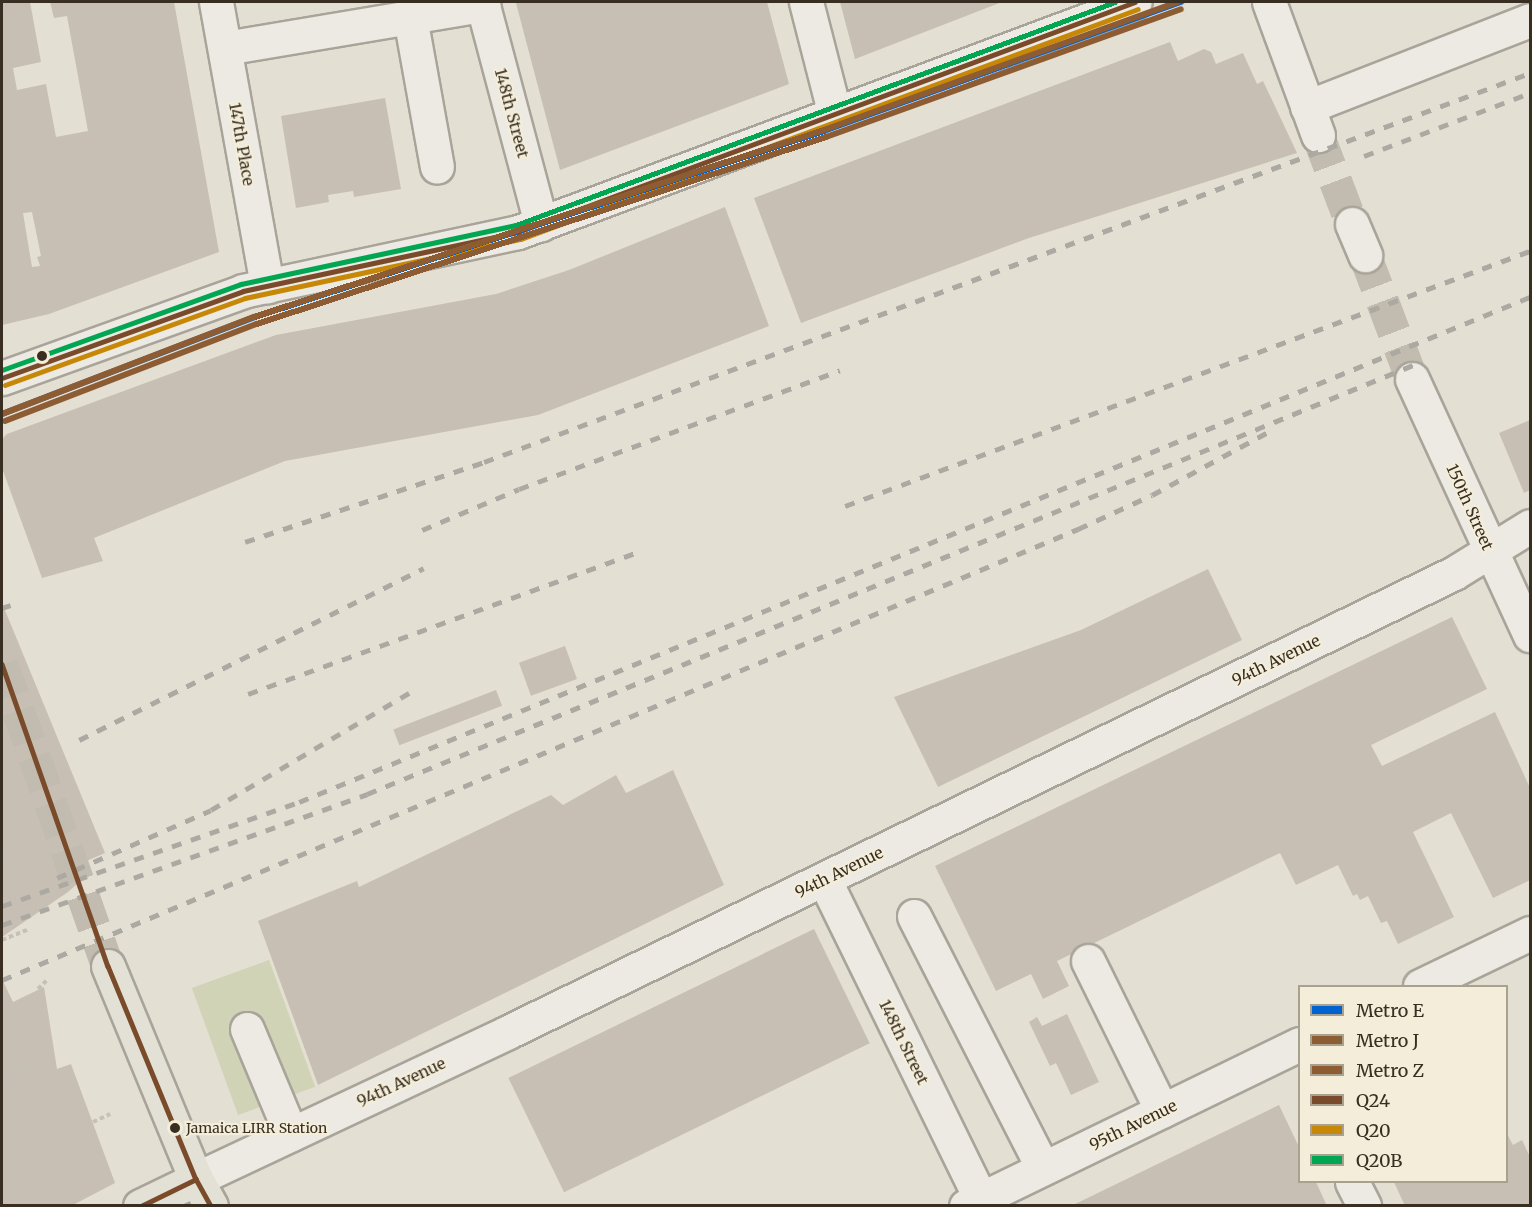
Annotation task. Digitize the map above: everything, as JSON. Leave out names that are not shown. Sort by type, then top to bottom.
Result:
[{"type":"main road","points":[[108,966],[203,1192]]},
{"type":"main road","name":"94th Avenue","points":[[141,1206],[203,1192]]},
{"type":"street","name":"147th Place","points":[[216,2],[267,286]]},
{"type":"street","points":[[806,2],[836,115]]},
{"type":"street","points":[[2,378],[205,303],[267,286],[474,245],[541,224],[1135,2]]},
{"type":"street","points":[[1269,2],[1312,121],[1530,20]]},
{"type":"street","points":[[225,48],[483,3]]},
{"type":"street","name":"148th Street","points":[[483,3],[541,224]]},
{"type":"street","points":[[410,17],[436,167]]},
{"type":"street","points":[[1352,224],[1365,255]]},
{"type":"street","name":"150th Street","points":[[1412,379],[1488,550],[1530,635]]},
{"type":"street","name":"94th Avenue","points":[[203,1192],[291,1134],[824,879],[1454,573],[1530,526]]},
{"type":"street","name":"148th Street","points":[[824,879],[977,1203]]},
{"type":"street","points":[[914,916],[1043,1168]]},
{"type":"street","points":[[1424,985],[1530,933]]},
{"type":"street","points":[[1089,961],[1162,1111]]},
{"type":"street","points":[[247,1029],[291,1134]]},
{"type":"street","name":"95th Avenue","points":[[977,1203],[1043,1168],[1162,1111],[1296,1054]]},
{"type":"street","points":[[1352,1183],[1364,1206]]},
{"type":"path","points":[[2,940],[28,929]]},
{"type":"path","points":[[38,989],[47,980]]},
{"type":"path","points":[[2,1079],[27,1067]]},
{"type":"path","points":[[93,1122],[110,1114]]},
{"type":"green space","points":[[269,960],[315,1087],[238,1115],[192,988]]},
{"type":"building","points":[[2,2],[30,2],[41,62],[13,68],[17,90],[46,84],[56,137],[88,131],[67,16],[54,18],[50,2],[174,2],[219,252],[49,314],[2,325]],"holes":[[[32,212],[41,256],[37,257],[40,266],[32,267],[23,213]]]},
{"type":"building","points":[[767,2],[789,84],[560,170],[516,3]]},
{"type":"building","points":[[840,2],[1002,2],[855,59]]},
{"type":"building","points":[[1170,42],[1178,61],[1204,49],[1211,52],[1216,64],[1243,53],[1257,84],[1263,81],[1297,153],[1029,238],[801,323],[754,198]]},
{"type":"building","points":[[385,98],[401,189],[354,197],[353,191],[328,195],[329,202],[296,208],[281,116]]},
{"type":"building","points":[[725,207],[769,326],[538,415],[285,461],[94,538],[103,561],[42,578],[2,468],[2,439],[7,434],[276,335],[496,294],[569,270]]},
{"type":"building","points":[[1530,420],[1530,490],[1524,493],[1499,433]]},
{"type":"building","points":[[1208,569],[1242,640],[938,787],[894,697],[1081,630]]},
{"type":"building","points":[[2,603],[105,853],[84,862],[88,874],[68,892],[2,937]]},
{"type":"building","points":[[1452,617],[1487,689],[1371,745],[1382,766],[1495,712],[1530,788],[1530,880],[1493,898],[1451,813],[1413,832],[1454,917],[1398,944],[1387,921],[1381,923],[1368,896],[1360,900],[1357,894],[1353,896],[1338,865],[1296,885],[1280,853],[1057,961],[1069,986],[1043,999],[1031,974],[996,991],[935,866]]},
{"type":"building","points":[[565,646],[577,679],[531,696],[519,663]]},
{"type":"building","points":[[496,690],[502,706],[399,745],[393,729]]},
{"type":"building","points":[[673,770],[724,885],[318,1085],[258,921],[357,881],[359,887],[551,795],[563,805],[616,775],[626,793]]},
{"type":"building","points":[[814,929],[870,1043],[564,1192],[508,1078]]},
{"type":"building","points":[[2,979],[13,1002],[44,987],[57,1069],[71,1064],[115,1183],[71,1206],[2,1206]]},
{"type":"building","points":[[1067,1014],[1099,1082],[1071,1095],[1056,1063],[1050,1066],[1029,1022],[1037,1017],[1042,1026]]},
{"type":"building","points":[[1279,1105],[1298,1145],[1298,1183],[1316,1183],[1327,1206],[1071,1206]]},
{"type":"building","points":[[1508,1136],[1513,1145],[1522,1140],[1530,1157],[1530,1206],[1405,1206],[1394,1183],[1508,1183]]},
{"type":"tunnel","points":[[1318,135],[1352,224]]},
{"type":"tunnel","points":[[1365,255],[1412,379]]},
{"type":"tunnel","points":[[2,664],[108,966]]},
{"type":"railway","points":[[245,542],[484,462],[1530,73]]},
{"type":"railway","points":[[1364,156],[1530,93]]},
{"type":"railway","points":[[845,506],[1530,251]]},
{"type":"railway","points":[[2,906],[299,802],[1530,297]]},
{"type":"railway","points":[[2,925],[367,794],[1413,365]]},
{"type":"railway","points":[[422,530],[519,489],[840,370]]},
{"type":"railway","points":[[2,980],[1078,529],[1152,495],[1268,432]]},
{"type":"railway","points":[[248,694],[639,552]]},
{"type":"railway","points":[[79,740],[424,568]]},
{"type":"railway","points":[[2,608],[11,605]]},
{"type":"railway","points":[[57,878],[211,810],[414,690]]},
{"type":"metro line","name":"J","points":[[2,414],[254,317],[824,130],[1178,2]]},
{"type":"metro line","name":"E","points":[[2,414],[255,317],[824,131],[1181,2]]},
{"type":"metro line","name":"Z","points":[[5,421],[257,324],[826,137],[1181,9]]},
{"type":"transit line","name":"Q20B","points":[[2,370],[241,284],[516,225],[1115,2]]},
{"type":"transit line","name":"Q24","points":[[2,378],[243,291],[518,232],[1135,2]]},
{"type":"transit line","name":"Q20","points":[[5,385],[245,298],[521,239],[1138,9]]},
{"type":"transit line","name":"Q24","points":[[2,664],[108,966],[196,1179],[211,1206]]},
{"type":"transit line","name":"Q24","points":[[141,1206],[196,1179]]},
{"type":"place","name":"Jamaica LIRR Station","points":[[175,1128]]}]
